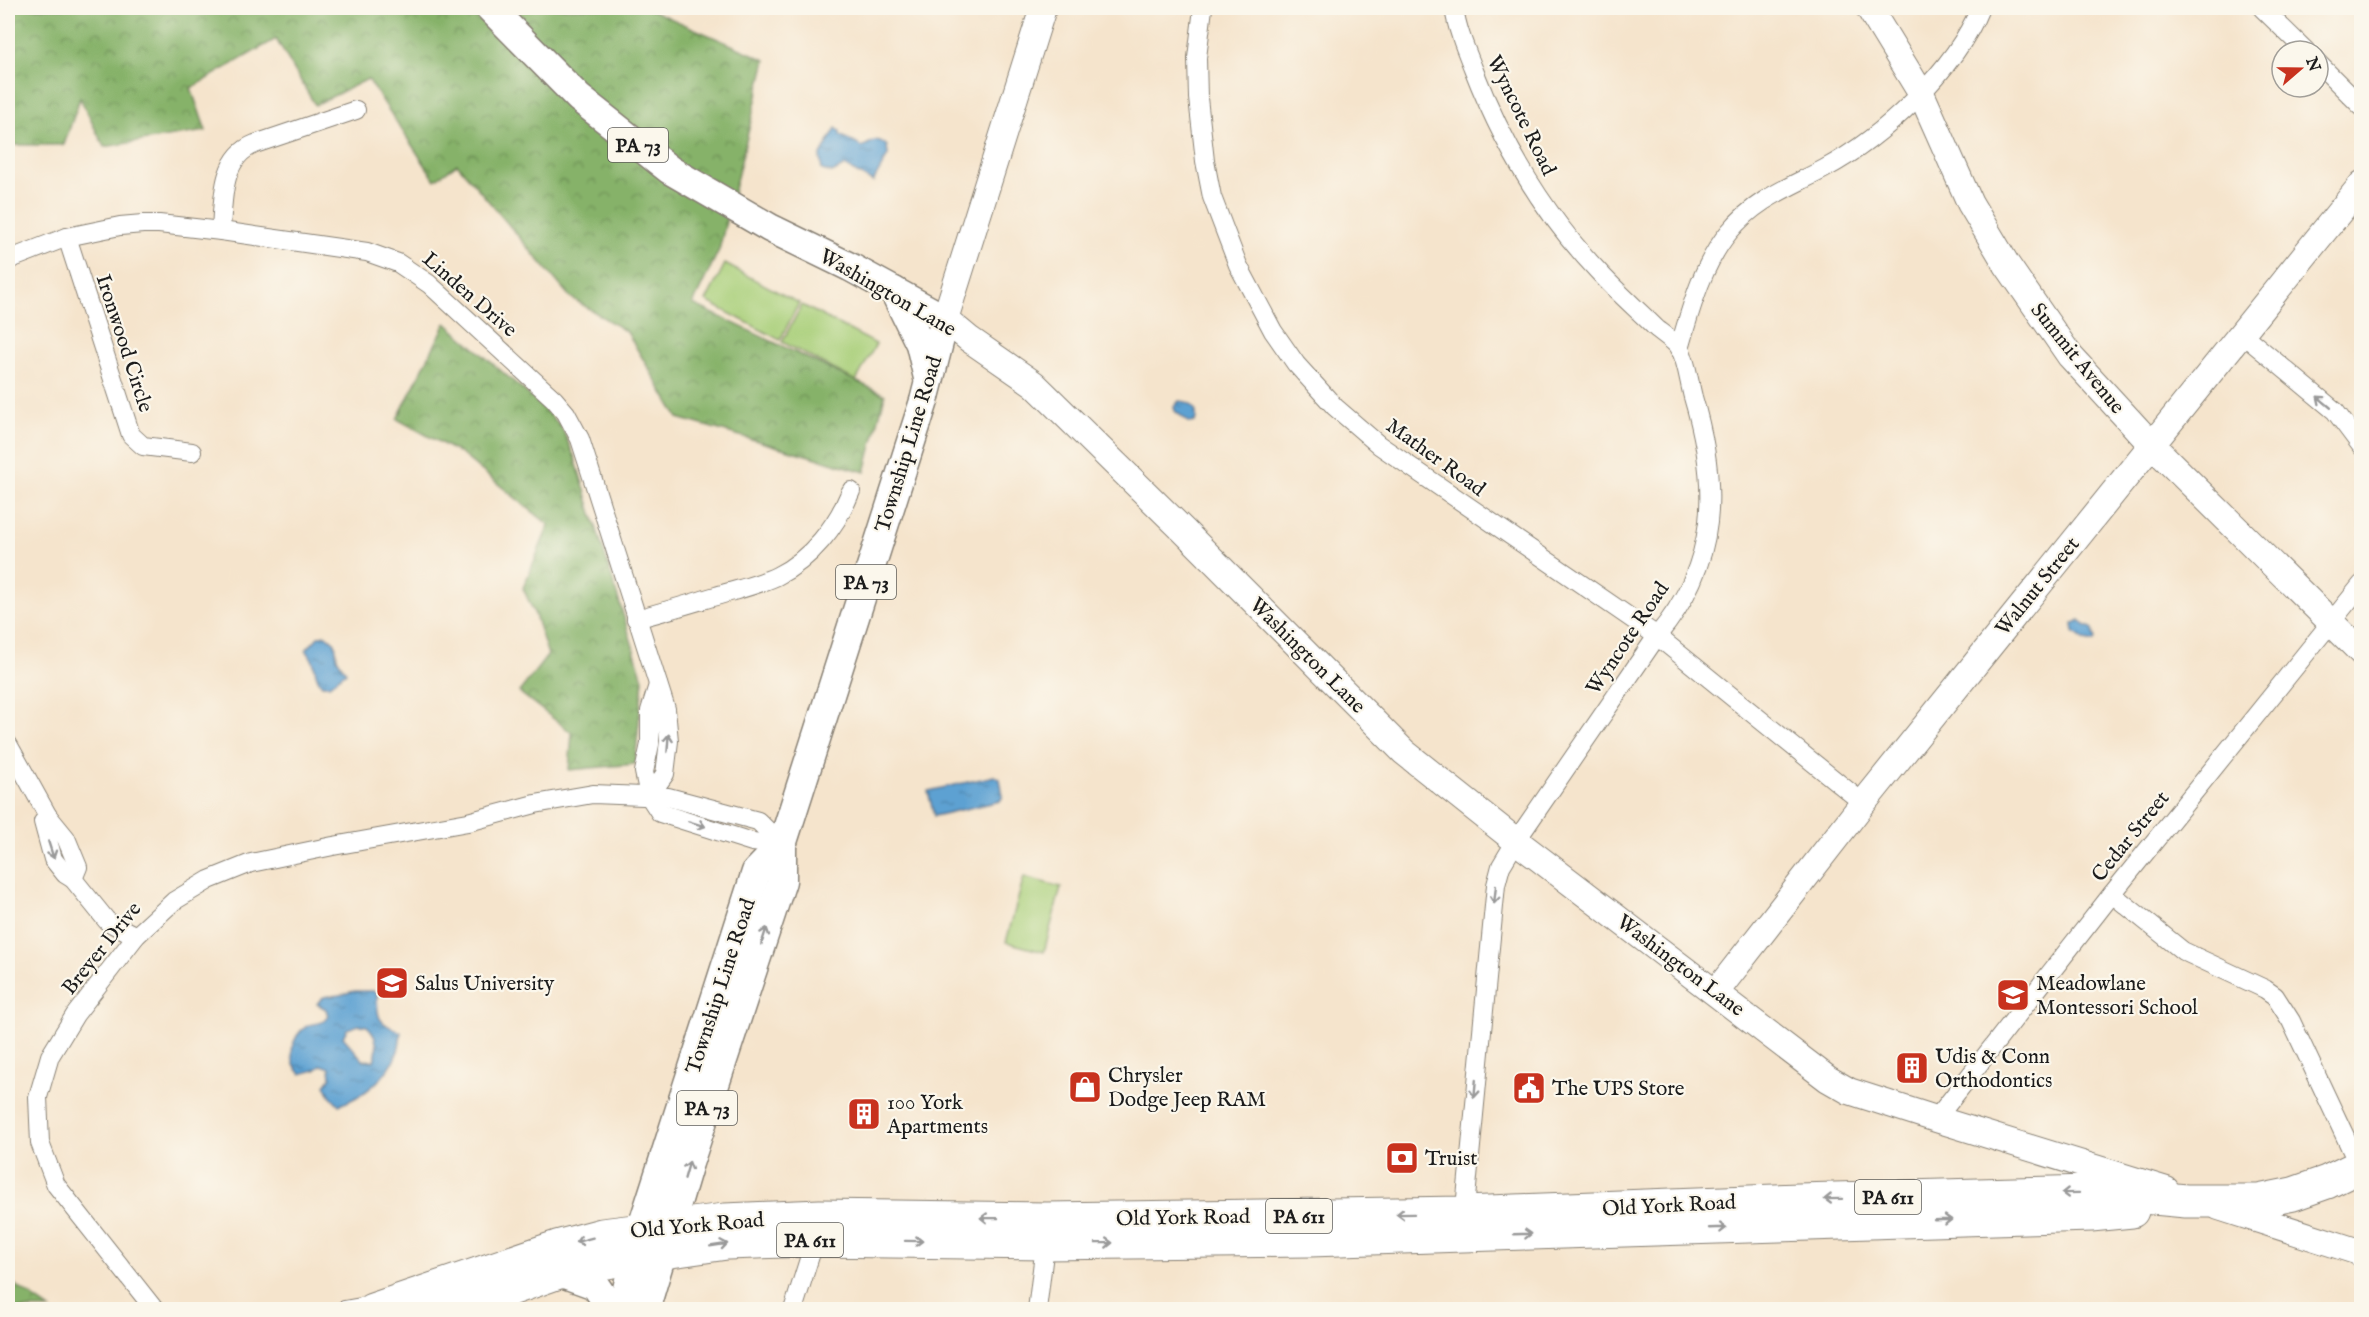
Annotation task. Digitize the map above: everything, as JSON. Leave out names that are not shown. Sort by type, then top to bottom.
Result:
[{"type":"highway","name":"Old York Road","points":[[382,1306],[558,1247],[602,1235],[652,1241],[728,1243],[1046,1231],[2091,1215],[2170,1206],[2193,1201],[2259,1201],[2293,1194],[2327,1182],[2360,1165]]},
{"type":"highway","name":"Old York Road","points":[[451,1310],[652,1241],[725,1220],[820,1216],[1046,1231]]},
{"type":"main road","name":"Washington Lane","points":[[490,8],[579,98],[670,170],[770,228],[945,319]]},
{"type":"main road","points":[[894,291],[920,345],[929,382]]},
{"type":"main road","name":"Township Line Road","points":[[622,1310],[652,1241],[756,872],[782,845],[929,382],[945,319]]},
{"type":"main road","name":"Township Line Road","points":[[645,1310],[652,1241]]},
{"type":"main road","points":[[559,1272],[595,1286],[612,1310]]},
{"type":"street","name":"Township Line Road","points":[[945,319],[1043,8]]},
{"type":"street","name":"Mather Road","points":[[1203,8],[1197,58],[1198,91],[1205,161],[1212,197],[1238,265],[1273,331],[1296,364],[1335,407],[1379,445],[1657,636],[1863,803]]},
{"type":"street","name":"Wyncote Road","points":[[1454,8],[1456,25],[1481,89],[1518,166],[1529,183],[1555,222],[1598,271],[1679,349],[1704,436],[1710,476],[1709,516],[1702,554],[1690,587],[1673,617],[1657,636],[1501,866],[1496,885],[1464,1225]]},
{"type":"street","name":"Summit Avenue","points":[[1869,8],[1921,93],[1970,203],[2007,265],[2070,356],[2151,444],[2361,653]]},
{"type":"street","points":[[1679,349],[1710,260],[1730,231],[1768,197],[1825,169],[1868,140],[1910,105],[1955,52],[1980,8]]},
{"type":"street","points":[[2262,8],[2294,39]]},
{"type":"street","points":[[2330,75],[2361,107]]},
{"type":"street","points":[[221,231],[228,171],[241,151],[255,144],[356,110]]},
{"type":"street","name":"Walnut Street","points":[[1716,992],[1863,803],[2361,184]]},
{"type":"street","name":"Linden Drive","points":[[8,260],[67,237],[120,226],[159,224],[356,250],[398,263],[429,284],[554,399],[566,413],[580,439],[658,685],[650,711],[650,744],[644,772],[649,796]]},
{"type":"street","name":"Ironwood Circle","points":[[67,237],[131,435],[143,447],[192,452]]},
{"type":"street","name":"Washington Lane","points":[[945,319],[1034,384],[1179,525],[1404,752],[1516,841],[1828,1079],[1849,1091],[2361,1253]]},
{"type":"street","points":[[2241,333],[2335,411],[2361,447]]},
{"type":"street","points":[[636,619],[761,582],[788,570],[807,554],[828,531],[844,509],[851,491]]},
{"type":"street","name":"Cedar Street","points":[[1936,1119],[2112,894],[2361,584]]},
{"type":"street","points":[[8,750],[48,816],[66,838],[78,867],[73,879],[107,921],[136,936]]},
{"type":"street","name":"Breyer Drive","points":[[155,1310],[63,1196],[51,1176],[40,1143],[38,1097],[50,1056],[75,1015],[136,936],[161,911],[188,891],[226,872],[251,863],[468,822],[535,804],[593,794],[668,797],[758,821],[782,845]]},
{"type":"street","points":[[2112,894],[2183,951],[2265,988],[2275,996],[2291,1021],[2360,1165]]},
{"type":"street","points":[[1037,1310],[1046,1231]]},
{"type":"street","points":[[793,1310],[815,1240]]},
{"type":"street","name":"Breyer Drive","points":[[122,1270],[141,1310]]},
{"type":"street","points":[[344,1310],[382,1306]]},
{"type":"green space","points":[[8,8],[647,8],[766,60],[719,250],[693,304],[885,395],[865,472],[678,418],[627,332],[570,297],[457,164],[435,180],[368,79],[315,105],[276,39],[191,88],[206,131],[104,147],[80,98],[64,145],[8,145]]},
{"type":"green space","points":[[725,264],[799,303],[780,340],[706,301]]},
{"type":"green space","points":[[802,305],[876,344],[856,381],[782,342]]},
{"type":"green space","points":[[446,323],[528,394],[561,426],[575,458],[643,679],[635,764],[569,770],[572,733],[519,692],[548,655],[535,615],[523,588],[549,525],[461,454],[397,419]]},
{"type":"green space","points":[[1024,877],[1061,887],[1044,952],[1006,942]]},
{"type":"green space","points":[[8,1280],[50,1309],[8,1309]]},
{"type":"water","points":[[836,128],[840,131],[840,135],[862,147],[878,141],[887,146],[888,155],[873,182],[845,166],[832,173],[822,170],[820,157]]},
{"type":"water","points":[[1179,401],[1191,404],[1196,414],[1195,422],[1190,423],[1175,411],[1174,407]]},
{"type":"water","points":[[2080,620],[2092,628],[2096,639],[2094,642],[2084,640],[2074,632],[2073,624]]},
{"type":"water","points":[[326,635],[335,643],[337,658],[346,672],[329,685],[322,685],[306,650],[319,636]]},
{"type":"water","points":[[994,776],[1000,779],[1003,796],[1000,801],[934,816],[928,791]]},
{"type":"water","points":[[354,991],[377,993],[378,1014],[383,1022],[401,1032],[400,1044],[394,1060],[382,1077],[358,1097],[339,1105],[325,1085],[331,1077],[330,1068],[322,1065],[315,1070],[301,1074],[294,1062],[292,1049],[301,1031],[307,1026],[326,1020],[328,1016],[326,1009],[317,1004],[322,998]],"holes":[[[359,1025],[367,1026],[376,1043],[374,1061],[363,1060],[343,1037],[347,1029]]]},
{"type":"railway","points":[[8,12],[13,8]]},
{"type":"place","name":"Salus University","points":[[392,983]]},
{"type":"place","name":"Meadowlane Montessori School","points":[[2013,995]]},
{"type":"place","name":"Udis & Conn Orthodontics","points":[[1912,1068]]},
{"type":"place","name":"Chrysler Dodge Jeep RAM","points":[[1085,1087]]},
{"type":"place","name":"The UPS Store","points":[[1529,1088]]},
{"type":"place","name":"100 York Apartments","points":[[864,1114]]},
{"type":"place","name":"Truist","points":[[1402,1158]]}]
